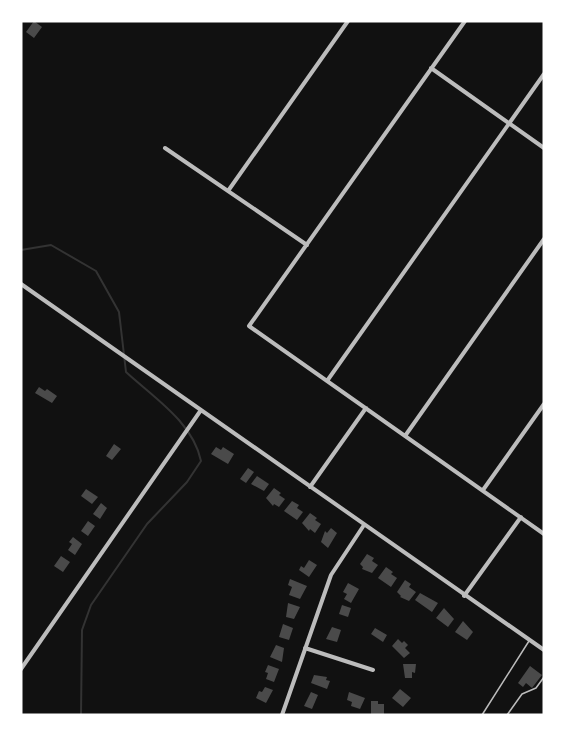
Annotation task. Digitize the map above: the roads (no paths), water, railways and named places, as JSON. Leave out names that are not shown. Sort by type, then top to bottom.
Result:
[{"type":"street","points":[[228,191],[348,21]]},
{"type":"street","points":[[465,21],[249,326],[544,534]]},
{"type":"street","points":[[431,68],[544,148]]},
{"type":"street","points":[[327,381],[544,74]]},
{"type":"street","points":[[165,148],[307,245]]},
{"type":"street","points":[[405,436],[544,239]]},
{"type":"street","points":[[21,284],[544,650]]},
{"type":"street","points":[[483,490],[544,404]]},
{"type":"street","points":[[310,487],[366,408]]},
{"type":"street","points":[[21,669],[201,410]]},
{"type":"street","points":[[464,596],[521,517]]},
{"type":"street","points":[[282,715],[331,574],[364,525]]},
{"type":"street","points":[[305,648],[373,670]]},
{"type":"lane","points":[[482,715],[530,641]]},
{"type":"lane","points":[[507,715],[522,694],[536,688],[544,677]]},
{"type":"waterway","points":[[21,250],[51,245],[96,271],[119,312],[126,372],[181,422],[197,447],[201,461],[187,482],[147,524],[91,605],[82,630],[81,715]]}]
